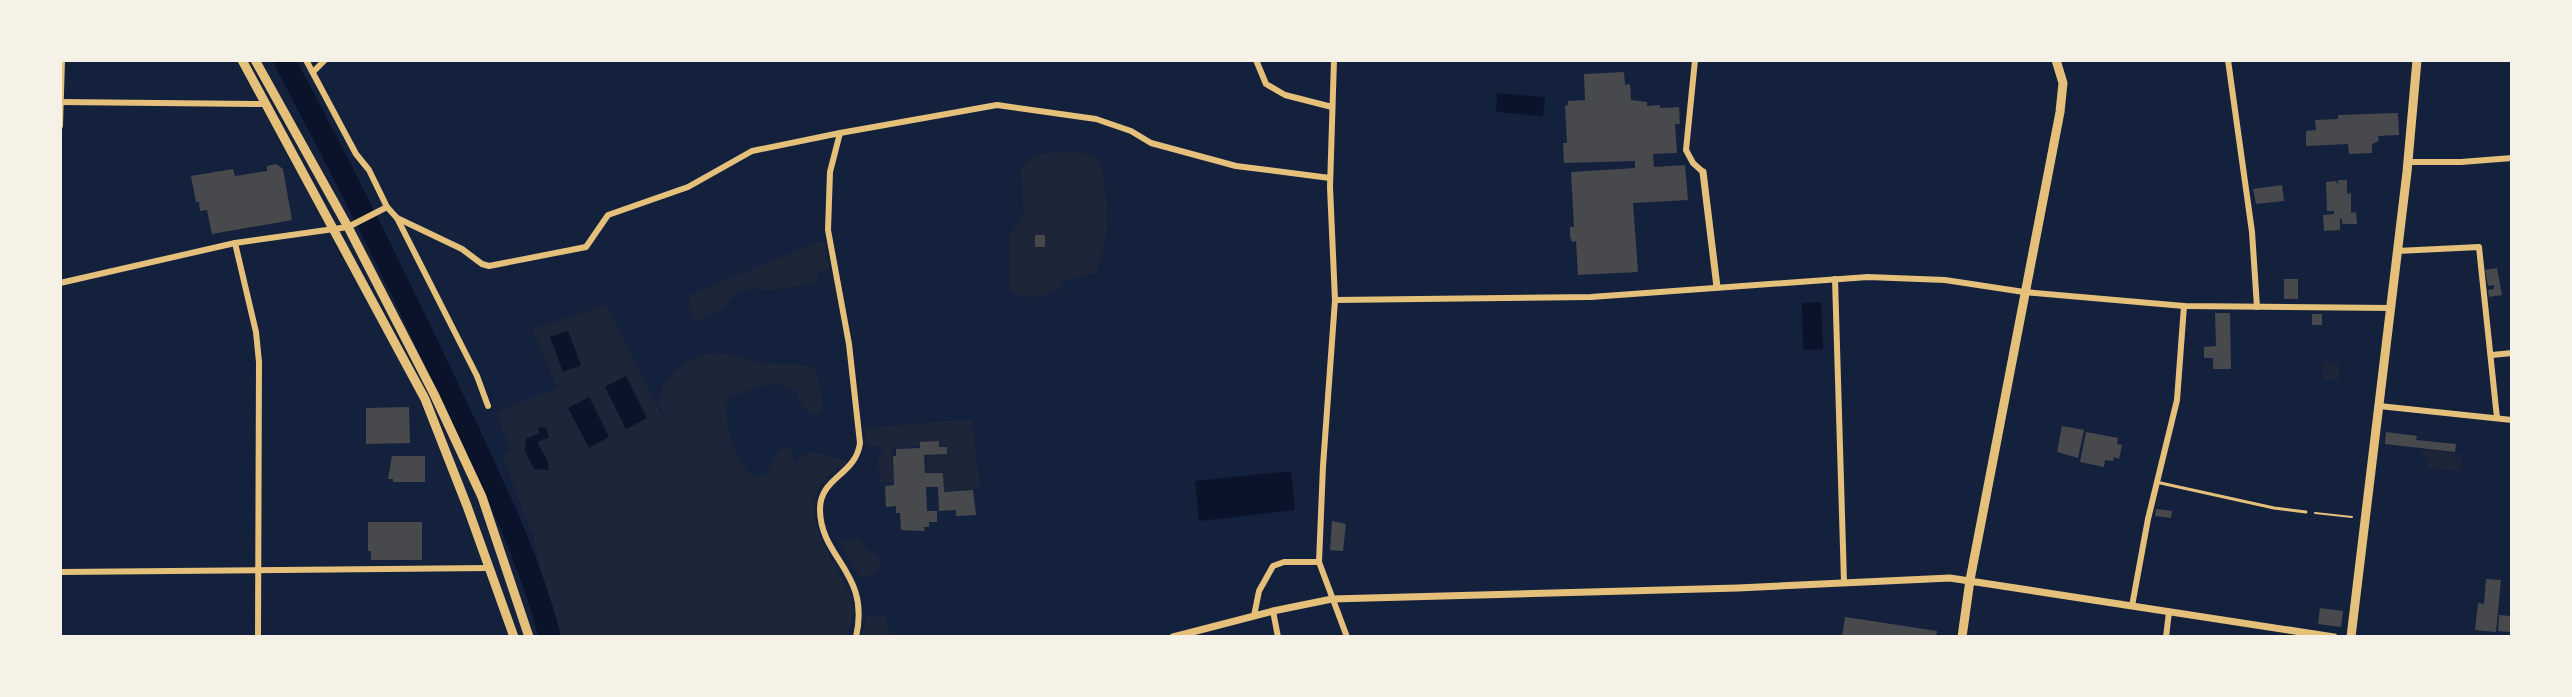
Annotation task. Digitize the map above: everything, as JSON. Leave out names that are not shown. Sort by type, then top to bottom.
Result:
[{"type":"main road","points":[[242,60],[425,399],[514,637]]},
{"type":"main road","points":[[255,60],[352,225],[434,394],[482,497],[529,637]]},
{"type":"main road","points":[[1962,637],[1970,580],[2063,95],[2062,77],[2056,60]]},
{"type":"main road","points":[[2351,637],[2408,162],[2417,60]]},
{"type":"street","points":[[60,126],[62,60]]},
{"type":"street","points":[[306,60],[356,154],[369,170],[386,208],[397,218],[462,249],[489,266],[586,247],[608,215],[688,187],[752,151],[997,105],[1096,119],[1131,131],[1151,143],[1236,166],[1330,178]]},
{"type":"street","points":[[313,72],[325,60]]},
{"type":"street","points":[[1256,60],[1266,84],[1285,95],[1332,107]]},
{"type":"street","points":[[1334,60],[1330,178],[1335,300],[1319,562],[1347,637]]},
{"type":"street","points":[[1695,60],[1686,150],[1693,163],[1703,172],[1717,287]]},
{"type":"street","points":[[2228,60],[2252,232],[2257,307]]},
{"type":"street","points":[[60,102],[266,104]]},
{"type":"street","points":[[840,133],[830,172],[828,230],[849,344],[860,443],[853,465],[828,485],[821,498],[820,512],[822,528],[858,594],[860,613],[856,637]]},
{"type":"street","points":[[2408,162],[2512,158]]},
{"type":"street","points":[[60,283],[235,243],[352,225],[386,208]]},
{"type":"street","points":[[397,218],[477,376],[488,406]]},
{"type":"street","points":[[235,243],[256,332],[259,362],[258,637]]},
{"type":"street","points":[[2397,251],[2479,247],[2497,418]]},
{"type":"street","points":[[1335,300],[1591,297],[1835,279],[1912,278],[2024,292],[2184,306],[2391,308]]},
{"type":"street","points":[[1835,279],[1844,582]]},
{"type":"street","points":[[2132,606],[2156,482],[2177,400],[2184,306]]},
{"type":"street","points":[[2492,355],[2512,353]]},
{"type":"street","points":[[2379,406],[2512,420]]},
{"type":"street","points":[[1254,616],[1259,591],[1273,566],[1284,562],[1319,562]]},
{"type":"street","points":[[60,572],[489,568]]},
{"type":"street","points":[[1173,637],[1332,599],[1970,580],[2334,637]]},
{"type":"street","points":[[1273,611],[1278,637]]},
{"type":"street","points":[[2166,637],[2169,612]]},
{"type":"lane","points":[[2156,482],[2306,512]]},
{"type":"path","points":[[2306,512],[2365,519]]},
{"type":"shaded area","points":[[1497,93],[1545,97],[1543,116],[1496,112]]},
{"type":"shaded area","points":[[1055,151],[1085,153],[1099,159],[1107,202],[1105,245],[1096,273],[1067,279],[1060,289],[1041,297],[1023,297],[1009,291],[1009,237],[1024,212],[1021,170],[1030,158]]},
{"type":"shaded area","points":[[819,241],[824,243],[830,269],[817,272],[819,282],[775,290],[737,292],[720,310],[696,321],[688,304],[691,302],[688,296]]},
{"type":"shaded area","points":[[1821,302],[1823,349],[1803,350],[1802,303]]},
{"type":"shaded area","points":[[606,305],[664,420],[659,401],[665,383],[679,367],[698,357],[723,353],[771,364],[814,368],[823,410],[819,414],[806,410],[795,390],[773,383],[729,397],[728,427],[741,462],[755,476],[766,476],[779,450],[787,446],[794,464],[809,451],[848,461],[828,476],[818,491],[814,506],[820,537],[851,597],[854,611],[847,637],[558,637],[532,533],[502,455],[510,450],[496,412],[557,388],[532,329]]},
{"type":"shaded area","points":[[568,331],[581,365],[563,372],[550,337]]},
{"type":"shaded area","points":[[2324,362],[2339,363],[2338,380],[2323,380]]},
{"type":"shaded area","points":[[626,376],[647,418],[626,429],[605,387]]},
{"type":"shaded area","points":[[589,397],[609,437],[589,448],[568,408]]},
{"type":"shaded area","points":[[972,419],[980,489],[944,491],[943,472],[927,473],[927,456],[948,455],[947,445],[892,448],[893,483],[880,482],[878,454],[882,453],[881,447],[867,446],[865,428]]},
{"type":"shaded area","points":[[538,427],[546,428],[549,437],[537,442],[547,459],[549,470],[534,469],[525,451],[526,439],[540,433]]},
{"type":"shaded area","points":[[2424,449],[2462,454],[2460,471],[2427,468]]},
{"type":"shaded area","points":[[1291,471],[1295,510],[1199,521],[1195,481]]},
{"type":"shaded area","points":[[858,539],[867,550],[879,557],[881,566],[876,575],[861,578],[839,542]]},
{"type":"shaded area","points":[[867,614],[869,617],[885,617],[891,637],[862,637]]},
{"type":"building","points":[[1624,72],[1625,85],[1630,84],[1631,100],[1647,102],[1647,106],[1660,105],[1660,108],[1679,107],[1680,124],[1675,124],[1677,153],[1653,154],[1654,167],[1685,165],[1688,200],[1633,203],[1638,272],[1578,275],[1576,241],[1572,242],[1570,236],[1570,227],[1574,227],[1571,172],[1635,168],[1635,161],[1564,163],[1563,143],[1567,143],[1565,106],[1568,101],[1585,100],[1584,74]]},
{"type":"building","points":[[2398,113],[2399,135],[2378,136],[2379,141],[2372,144],[2372,153],[2349,154],[2348,144],[2306,146],[2306,131],[2316,130],[2315,120],[2338,119],[2338,115]]},
{"type":"building","points":[[276,164],[283,169],[292,220],[212,234],[207,210],[200,211],[199,202],[196,202],[191,176],[233,169],[235,176],[267,171],[267,166]]},
{"type":"building","points":[[2338,180],[2347,180],[2347,194],[2351,193],[2351,213],[2356,212],[2357,224],[2342,224],[2340,219],[2340,230],[2324,231],[2323,215],[2334,214],[2334,211],[2327,211],[2326,182],[2336,181],[2338,185]]},
{"type":"building","points":[[2282,185],[2284,201],[2256,204],[2253,189]]},
{"type":"building","points":[[1035,235],[1045,235],[1045,247],[1035,247]]},
{"type":"building","points":[[2497,268],[2502,295],[2489,297],[2488,290],[2494,289],[2494,285],[2488,286],[2485,270]]},
{"type":"building","points":[[2284,279],[2298,279],[2298,299],[2284,299]]},
{"type":"building","points":[[2215,313],[2230,313],[2231,369],[2213,369],[2213,358],[2204,358],[2204,347],[2216,346]]},
{"type":"building","points":[[2312,314],[2322,314],[2322,325],[2312,325]]},
{"type":"building","points":[[409,407],[410,443],[366,444],[366,408]]},
{"type":"building","points":[[2062,426],[2084,430],[2078,458],[2057,452]]},
{"type":"building","points":[[2086,432],[2118,438],[2117,444],[2122,445],[2119,459],[2105,460],[2104,467],[2080,462]]},
{"type":"building","points":[[2386,432],[2417,436],[2416,440],[2456,444],[2455,452],[2385,444]]},
{"type":"building","points":[[939,441],[939,447],[947,447],[947,454],[924,455],[925,473],[943,473],[944,492],[973,490],[976,515],[956,516],[956,510],[939,511],[938,487],[926,487],[927,511],[937,511],[937,522],[929,522],[929,527],[924,527],[925,531],[901,530],[900,513],[896,513],[896,506],[886,507],[885,486],[894,485],[893,456],[896,456],[896,449],[920,448],[920,442]]},
{"type":"building","points":[[392,456],[425,456],[425,482],[393,482],[393,479],[388,479]]},
{"type":"building","points":[[2156,509],[2172,511],[2171,518],[2155,516]]},
{"type":"building","points":[[1332,521],[1346,524],[1343,551],[1330,550]]},
{"type":"building","points":[[368,522],[422,522],[422,560],[371,560]]},
{"type":"building","points":[[2486,579],[2501,580],[2496,632],[2475,630],[2478,603],[2484,604]]},
{"type":"building","points":[[2320,608],[2343,611],[2341,627],[2318,624]]},
{"type":"building","points":[[2499,615],[2511,616],[2510,632],[2498,631]]},
{"type":"building","points":[[1845,617],[1937,631],[1936,637],[1842,637]]},
{"type":"waterway","points":[[284,60],[373,232],[483,463],[521,549],[550,637]]}]
